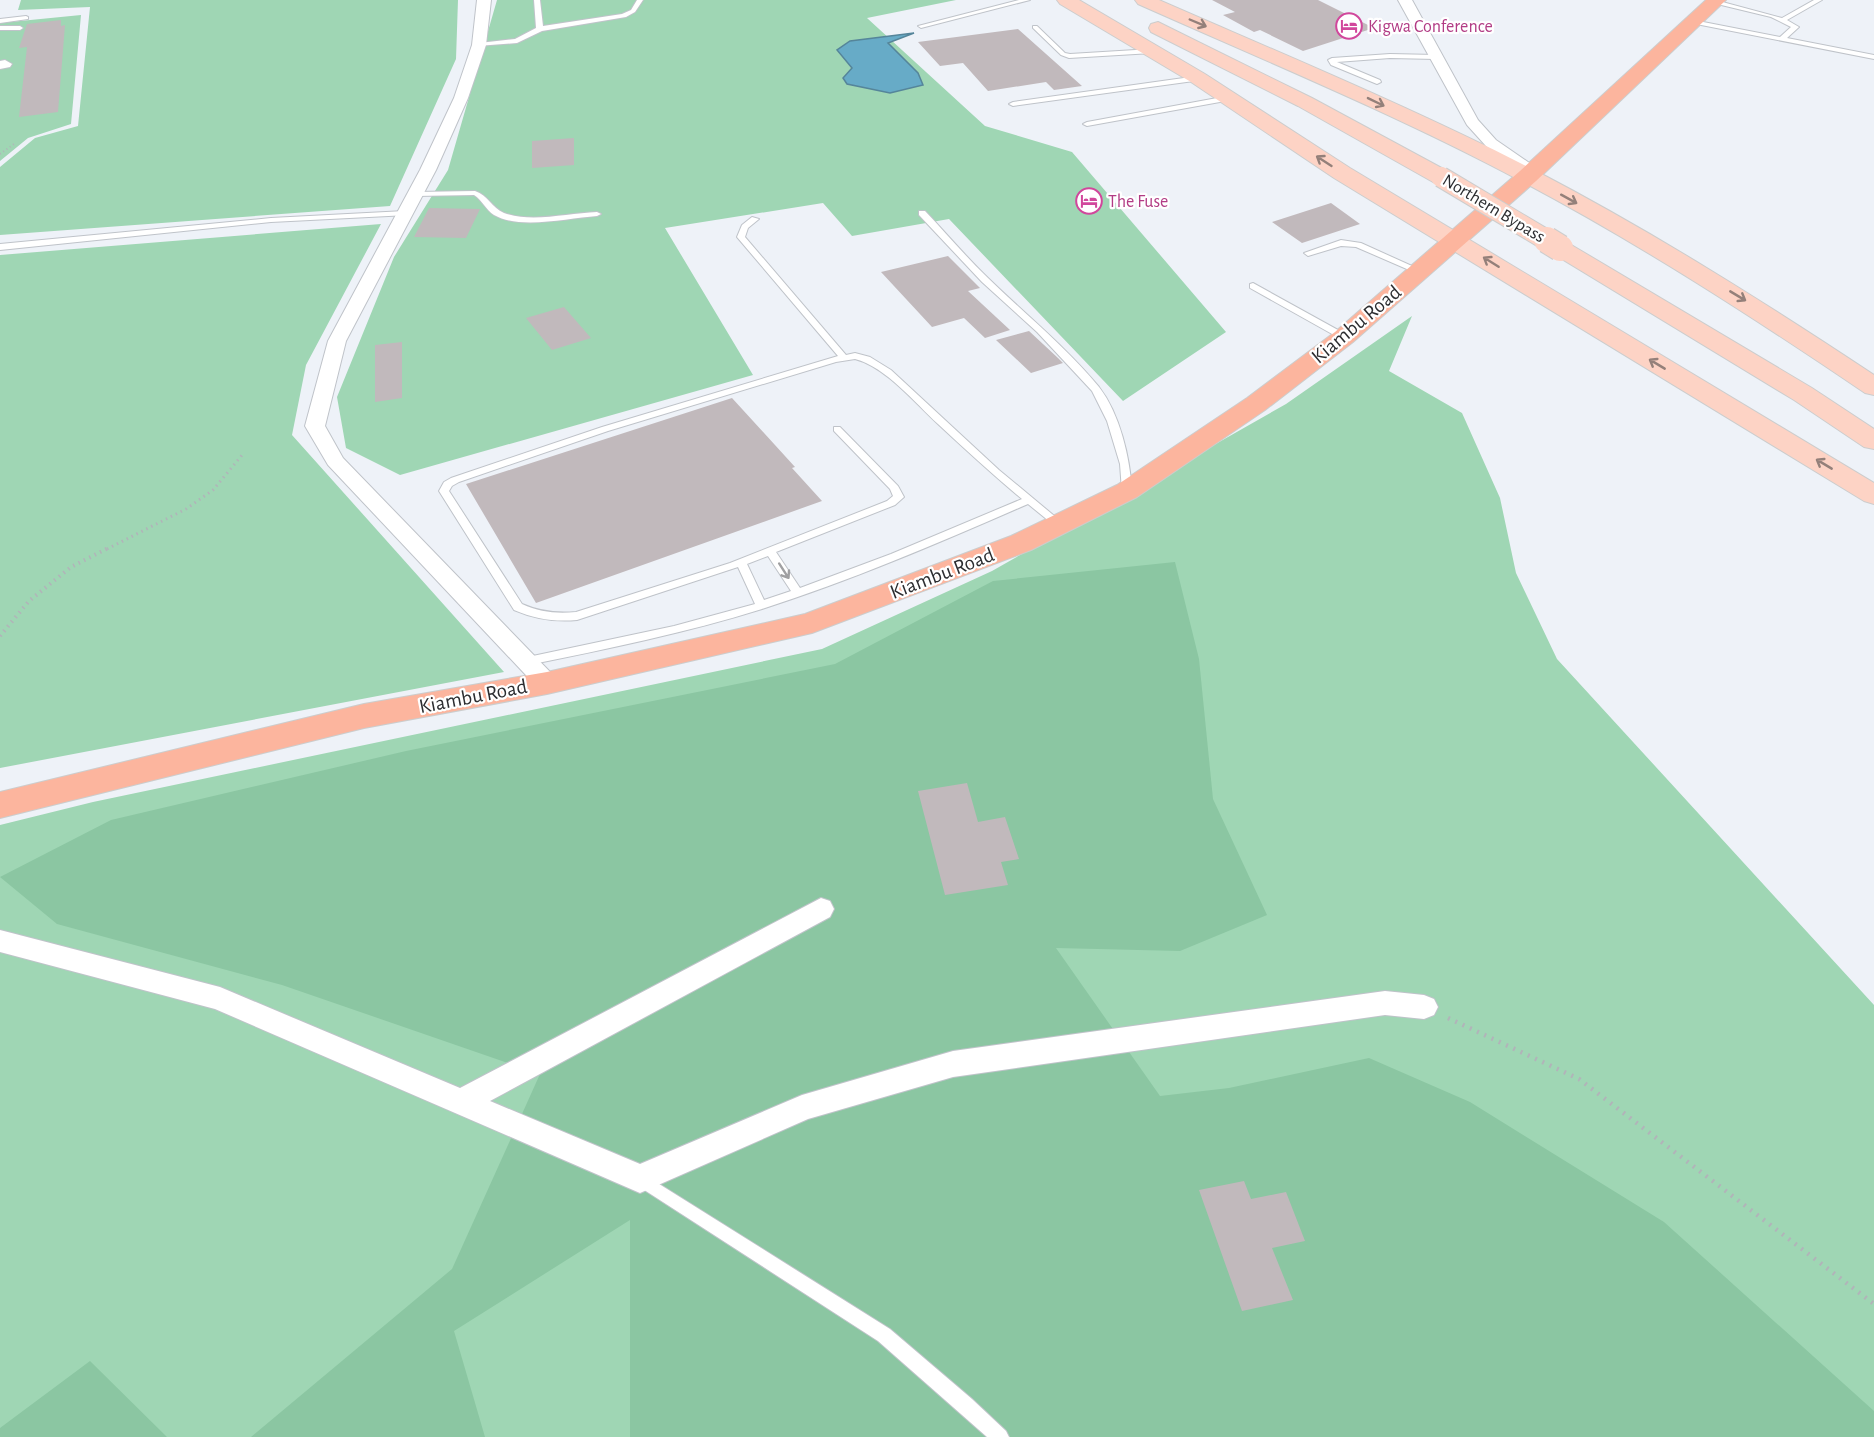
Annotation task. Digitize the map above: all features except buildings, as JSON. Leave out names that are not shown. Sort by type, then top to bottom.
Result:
[{"type":"highway","name":"Kiambu Road","points":[[0,805],[364,716],[547,682],[812,623],[1021,543],[1126,491],[1256,404],[1344,337],[1530,174],[1716,1]]},
{"type":"main road","points":[[1066,0],[1198,78],[1342,173],[1874,495]]},
{"type":"main road","name":"Northern Bypass","points":[[1100,0],[1132,9],[1441,177],[1803,394],[1874,441]]},
{"type":"main road","points":[[1132,9],[1362,96],[1530,174],[1732,292],[1874,387]]},
{"type":"street","points":[[484,0],[479,45],[461,98],[415,194],[337,341],[315,426],[334,461],[547,682]]},
{"type":"street","points":[[1405,0],[1472,122],[1491,143],[1530,174]]},
{"type":"street","points":[[461,1102],[821,909]]},
{"type":"street","points":[[0,941],[220,999],[640,1179],[802,1108],[953,1064],[1386,1003],[1424,1007]]},
{"type":"lane","points":[[537,0],[540,29]]},
{"type":"lane","points":[[479,45],[517,41],[540,29],[624,16],[633,11],[640,0]]},
{"type":"lane","points":[[921,26],[1027,0]]},
{"type":"lane","points":[[1782,20],[1819,0]]},
{"type":"lane","points":[[1716,1],[1773,16],[1796,27],[1782,39]]},
{"type":"lane","points":[[0,21],[26,18]]},
{"type":"lane","points":[[1693,22],[1874,57]]},
{"type":"lane","points":[[1035,27],[1063,54],[1069,56],[1152,51]]},
{"type":"lane","points":[[0,28],[20,28]]},
{"type":"lane","points":[[1377,82],[1334,63],[1332,60],[1390,56],[1436,57]]},
{"type":"lane","points":[[1013,104],[1198,78]]},
{"type":"lane","points":[[1087,124],[1228,98]]},
{"type":"lane","points":[[415,194],[475,193],[484,196],[496,213],[507,216],[527,218],[597,214]]},
{"type":"lane","points":[[0,247],[271,220],[405,213]]},
{"type":"lane","points":[[922,213],[985,279],[1040,330],[1096,390],[1112,421],[1125,464],[1126,491]]},
{"type":"lane","points":[[755,219],[747,224],[741,232],[741,237],[844,358]]},
{"type":"lane","points":[[1308,253],[1341,243],[1358,244],[1419,271]]},
{"type":"lane","points":[[1253,286],[1344,337]]},
{"type":"lane","points":[[837,429],[898,493],[899,497],[891,503],[741,562],[577,616],[560,618],[536,616],[518,607],[444,491],[454,480],[595,433],[855,356],[867,359],[888,372],[995,472],[1059,524]]},
{"type":"lane","points":[[528,661],[708,621],[761,605],[915,549],[1028,500]]},
{"type":"lane","points":[[770,551],[797,592]]},
{"type":"lane","points":[[741,562],[761,605]]},
{"type":"lane","points":[[640,1179],[884,1335],[1000,1437]]},
{"type":"path","points":[[0,154],[14,144]]},
{"type":"path","points":[[0,636],[29,601],[71,567],[186,509],[213,490],[243,454]]},
{"type":"path","points":[[1424,1007],[1579,1079],[1874,1304]]},
{"type":"green space","points":[[21,0],[458,0],[456,59],[390,206],[0,235],[0,167],[35,138],[78,126],[90,7],[18,10]]},
{"type":"green space","points":[[497,0],[956,0],[867,18],[985,126],[1072,152],[1226,332],[1123,401],[949,219],[852,236],[823,203],[665,228],[753,375],[400,475],[346,448],[337,397],[394,257],[448,170]]},
{"type":"green space","points":[[81,15],[71,124],[28,138],[0,161],[0,23]]},
{"type":"green space","points":[[381,224],[306,365],[292,435],[504,672],[0,768],[0,255]]},
{"type":"green space","points":[[1412,316],[1389,371],[1462,413],[1500,498],[1516,573],[1557,659],[1874,1005],[1874,1437],[0,1437],[0,825],[93,802],[822,649],[992,571],[1286,404]]},
{"type":"green space","points":[[1175,562],[1199,659],[1213,799],[1267,915],[1180,951],[1056,948],[1160,1096],[1229,1088],[1369,1058],[1470,1102],[1664,1222],[1874,1411],[1874,1437],[630,1437],[630,1220],[454,1331],[485,1437],[251,1437],[452,1269],[540,1074],[282,985],[57,924],[0,877],[111,820],[406,751],[835,664],[993,581]]},
{"type":"green space","points":[[90,1361],[167,1437],[0,1437],[0,1428]]},
{"type":"water","points":[[914,33],[888,43],[918,73],[923,85],[890,93],[847,84],[843,78],[852,68],[837,50],[850,41]]},
{"type":"place","name":"Kigwa Conference","points":[[1349,26]]},
{"type":"place","name":"The Fuse","points":[[1089,201]]}]
